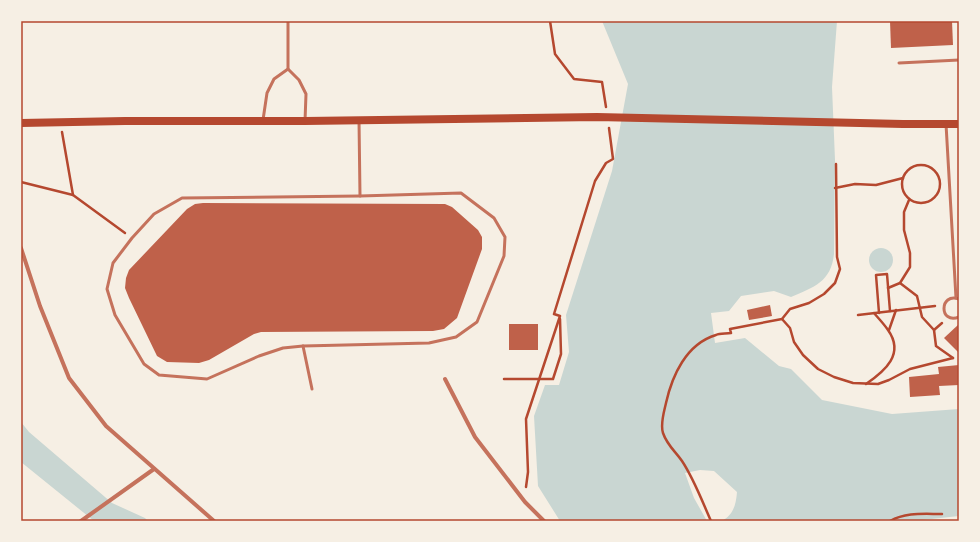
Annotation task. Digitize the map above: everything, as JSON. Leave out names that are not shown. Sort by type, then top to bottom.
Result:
[{"type":"main road","points":[[21,123],[125,120],[305,121],[597,117],[959,124]]},
{"type":"street","points":[[21,248],[40,306],[69,378],[106,426],[214,521]]},
{"type":"street","points":[[445,379],[475,437],[525,502],[544,521]]},
{"type":"street","points":[[81,521],[154,469]]},
{"type":"lane","points":[[288,21],[288,69],[299,80],[306,94],[305,121]]},
{"type":"lane","points":[[899,64],[959,60]]},
{"type":"lane","points":[[263,121],[267,94],[274,79],[288,69]]},
{"type":"lane","points":[[359,120],[360,196]]},
{"type":"lane","points":[[946,124],[957,298],[949,299],[944,305],[944,311],[948,317],[955,319],[959,317]]},
{"type":"lane","points":[[461,193],[494,218],[504,237],[504,256],[477,322],[456,337],[429,343],[303,346],[283,348],[259,356],[207,379],[159,375],[144,364],[115,315],[107,289],[113,263],[132,238],[154,214],[182,198],[461,193]]},
{"type":"lane","points":[[303,346],[312,389]]},
{"type":"path","points":[[550,21],[555,54],[574,79],[602,82]]},
{"type":"path","points":[[60,122],[73,195]]},
{"type":"path","points":[[560,316],[554,314],[596,181],[606,163],[613,159]]},
{"type":"path","points":[[712,521],[682,460],[666,442],[662,431],[663,416],[670,388],[683,359],[698,344],[716,335],[731,333],[730,329],[782,319],[790,309],[809,303],[824,294],[835,283],[840,269],[837,257],[835,188],[836,164]]},
{"type":"path","points":[[916,165],[930,166],[935,170],[941,182],[938,194],[934,200],[928,203],[915,203],[909,200],[902,190],[903,178],[906,172],[916,165]]},
{"type":"path","points":[[835,188],[855,184],[876,185],[903,178]]},
{"type":"path","points":[[21,182],[73,195],[132,238]]},
{"type":"path","points":[[888,288],[900,283],[910,267],[910,253],[904,230],[904,212],[909,200]]},
{"type":"path","points":[[879,312],[876,275],[887,274],[890,311]]},
{"type":"path","points":[[782,319],[790,328],[794,342],[803,355],[818,369],[834,378],[853,384],[878,384],[910,369],[953,358],[936,346],[934,330],[922,318],[917,296],[900,283]]},
{"type":"path","points":[[858,315],[944,305]]},
{"type":"path","points":[[889,331],[896,310]]},
{"type":"path","points":[[865,384],[881,374],[890,363],[894,354],[894,343],[889,331],[874,313]]},
{"type":"path","points":[[525,502],[528,472],[526,419],[560,316]]},
{"type":"path","points":[[504,378],[553,379],[561,354],[560,316]]},
{"type":"path","points":[[890,521],[898,516],[916,513],[942,514]]},
{"type":"shaded area","points":[[602,21],[837,21],[832,87],[835,160],[834,254],[829,271],[820,282],[791,297],[774,291],[741,296],[729,311],[711,313],[715,343],[745,338],[779,366],[791,369],[822,400],[892,414],[959,409],[959,516],[913,521],[722,521],[732,512],[736,501],[737,492],[714,471],[700,470],[685,473],[694,498],[707,521],[560,521],[538,486],[534,416],[545,385],[559,385],[569,352],[566,315],[612,171],[628,84]]},
{"type":"shaded area","points":[[881,248],[886,249],[892,255],[892,265],[886,271],[881,272],[876,271],[870,265],[869,260],[870,255],[876,249]]},
{"type":"shaded area","points":[[21,422],[29,432],[112,503],[145,518],[148,521],[94,521],[21,462]]},
{"type":"building","points":[[890,21],[952,21],[953,45],[891,48]]},
{"type":"building","points":[[195,204],[445,204],[452,207],[478,230],[482,237],[482,249],[457,318],[444,329],[433,331],[261,332],[254,334],[209,360],[199,363],[167,362],[157,356],[125,288],[126,278],[129,270],[187,209]]},
{"type":"building","points":[[770,305],[772,316],[749,320],[747,310]]},
{"type":"building","points":[[509,324],[538,324],[538,350],[509,350]]},
{"type":"building","points":[[959,324],[959,353],[944,338]]},
{"type":"building","points":[[959,365],[959,385],[939,386],[940,395],[910,397],[909,377],[939,374],[938,367]]}]
